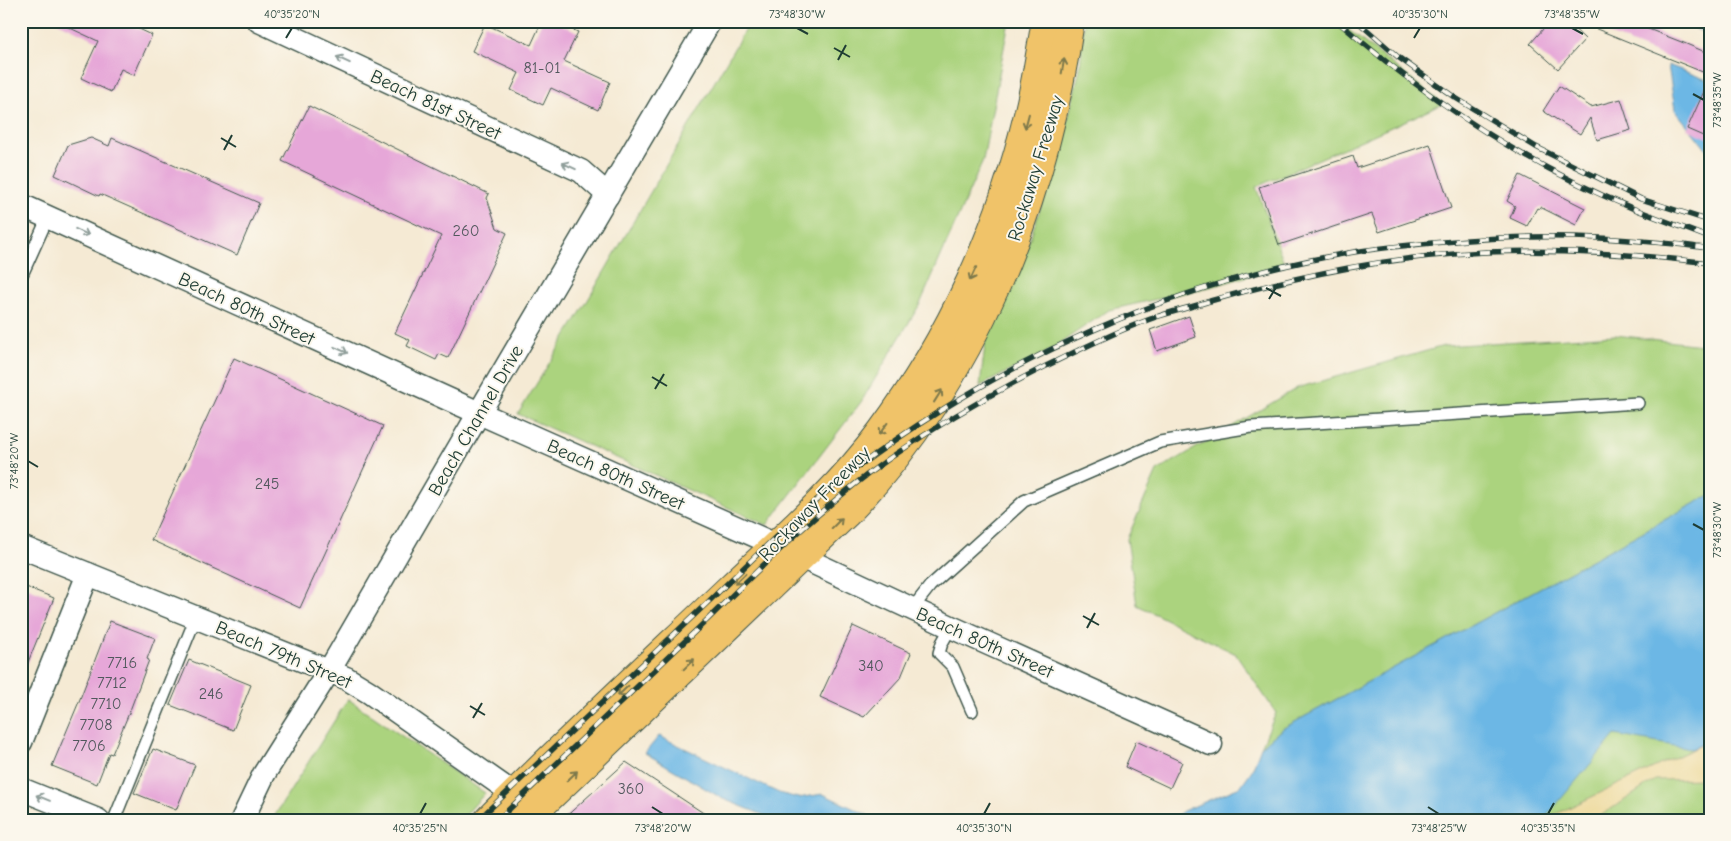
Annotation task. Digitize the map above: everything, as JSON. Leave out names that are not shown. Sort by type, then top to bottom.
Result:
[{"type":"main road","name":"Rockaway Freeway","points":[[788,551],[822,501],[881,432],[914,385],[962,297],[989,236],[1019,150],[1029,114],[1046,21]]},
{"type":"main road","name":"Rockaway Freeway","points":[[488,820],[528,807],[788,551],[864,495],[896,457],[929,410],[973,334],[1011,247],[1032,188],[1056,101],[1070,21]]},
{"type":"street","name":"Beach 81st Street","points":[[259,21],[581,171],[608,195]]},
{"type":"street","name":"Beach Channel Drive","points":[[242,820],[260,781],[329,671],[710,21]]},
{"type":"street","name":"Beach 80th Street","points":[[21,204],[1211,744]]},
{"type":"street","name":"Beach 79th Street","points":[[21,547],[346,678],[369,692],[528,807]]},
{"type":"street","points":[[21,742],[88,574]]},
{"type":"street","points":[[21,789],[98,820]]},
{"type":"lane","points":[[21,277],[48,216]]},
{"type":"lane","points":[[912,609],[930,586],[1024,501],[1160,442],[1251,427],[1638,403]]},
{"type":"lane","points":[[114,820],[196,617]]},
{"type":"lane","points":[[951,627],[939,653],[953,666],[972,711]]},
{"type":"green space","points":[[750,21],[1009,21],[983,160],[920,304],[861,402],[767,525],[518,414],[585,305]]},
{"type":"green space","points":[[1084,21],[1337,21],[1443,104],[1256,187],[1285,266],[1210,287],[1109,310],[1047,352],[980,386],[986,337],[1024,256],[1062,145],[1080,68]]},
{"type":"green space","points":[[1615,335],[1710,346],[1710,495],[1282,729],[1261,747],[1276,713],[1236,654],[1137,605],[1127,539],[1157,471],[1297,388],[1444,346]]},
{"type":"green space","points":[[348,699],[485,793],[461,820],[272,820]]},
{"type":"green space","points":[[1710,699],[1710,820],[1505,820],[1596,719]]},
{"type":"sand","points":[[1710,741],[1710,779],[1655,780],[1594,820],[1543,820]]},
{"type":"water","points":[[1678,21],[1710,21],[1710,35]]},
{"type":"water","points":[[1668,65],[1710,81],[1710,154],[1675,110]]},
{"type":"water","points":[[1710,495],[1710,741],[1691,749],[1615,735],[1543,820],[1171,820],[1183,811],[1240,787],[1252,770],[1261,747],[1282,729]]},
{"type":"water","points":[[659,736],[779,793],[798,798],[823,794],[878,820],[776,820],[723,799],[645,753]]},
{"type":"building","points":[[55,21],[122,21],[152,35],[134,75],[121,69],[111,92],[81,78],[98,41]]},
{"type":"building","points":[[542,21],[553,21],[578,32],[564,61],[610,82],[598,110],[551,88],[543,105],[511,90],[519,73],[472,51],[485,24],[531,45]]},
{"type":"building","points":[[1550,21],[1566,21],[1585,39],[1558,69],[1530,44]]},
{"type":"building","points":[[1577,21],[1628,21],[1684,43],[1710,54],[1710,75]]},
{"type":"building","points":[[1710,78],[1710,139],[1687,129]]},
{"type":"building","points":[[1559,86],[1591,107],[1621,99],[1631,130],[1597,140],[1590,118],[1580,134],[1543,111]]},
{"type":"building","points":[[309,106],[489,194],[487,198],[497,228],[507,233],[448,358],[439,354],[436,360],[407,346],[410,340],[395,333],[441,236],[282,161]]},
{"type":"building","points":[[91,138],[109,146],[112,138],[259,203],[237,255],[100,194],[99,196],[55,175],[68,145]]},
{"type":"building","points":[[1430,144],[1451,208],[1379,232],[1372,214],[1279,245],[1259,187],[1353,156],[1357,168]]},
{"type":"building","points":[[1520,175],[1585,208],[1576,225],[1540,207],[1539,209],[1537,208],[1527,226],[1510,218],[1515,206],[1507,201]]},
{"type":"building","points":[[1189,316],[1196,337],[1157,351],[1150,330]]},
{"type":"building","points":[[234,358],[383,426],[300,608],[151,540]]},
{"type":"building","points":[[21,585],[54,598],[22,677],[21,677]]},
{"type":"building","points":[[110,621],[155,638],[147,659],[149,660],[129,713],[112,754],[109,753],[97,784],[52,766]]},
{"type":"building","points":[[853,626],[911,653],[901,677],[864,717],[820,697]]},
{"type":"building","points":[[189,660],[251,685],[233,730],[170,705]]},
{"type":"building","points":[[1136,741],[1182,762],[1170,788],[1125,767]]},
{"type":"building","points":[[153,749],[195,765],[176,810],[134,793]]},
{"type":"building","points":[[626,762],[714,820],[562,820]]},
{"type":"railway","points":[[1337,21],[1405,76],[1514,150],[1553,171],[1632,208],[1710,238]]},
{"type":"railway","points":[[1357,21],[1398,57],[1454,97],[1536,147],[1641,199],[1710,221]]},
{"type":"railway","points":[[478,820],[779,534],[835,484],[911,430],[969,393],[1029,360],[1091,331],[1155,305],[1220,283],[1287,265],[1368,250],[1491,238],[1537,237],[1584,237],[1630,240],[1710,249]]},
{"type":"railway","points":[[498,820],[772,557],[841,495],[890,458],[958,414],[1030,374],[1098,341],[1156,317],[1244,292],[1312,275],[1381,262],[1451,254],[1543,251],[1654,257],[1710,263]]}]
